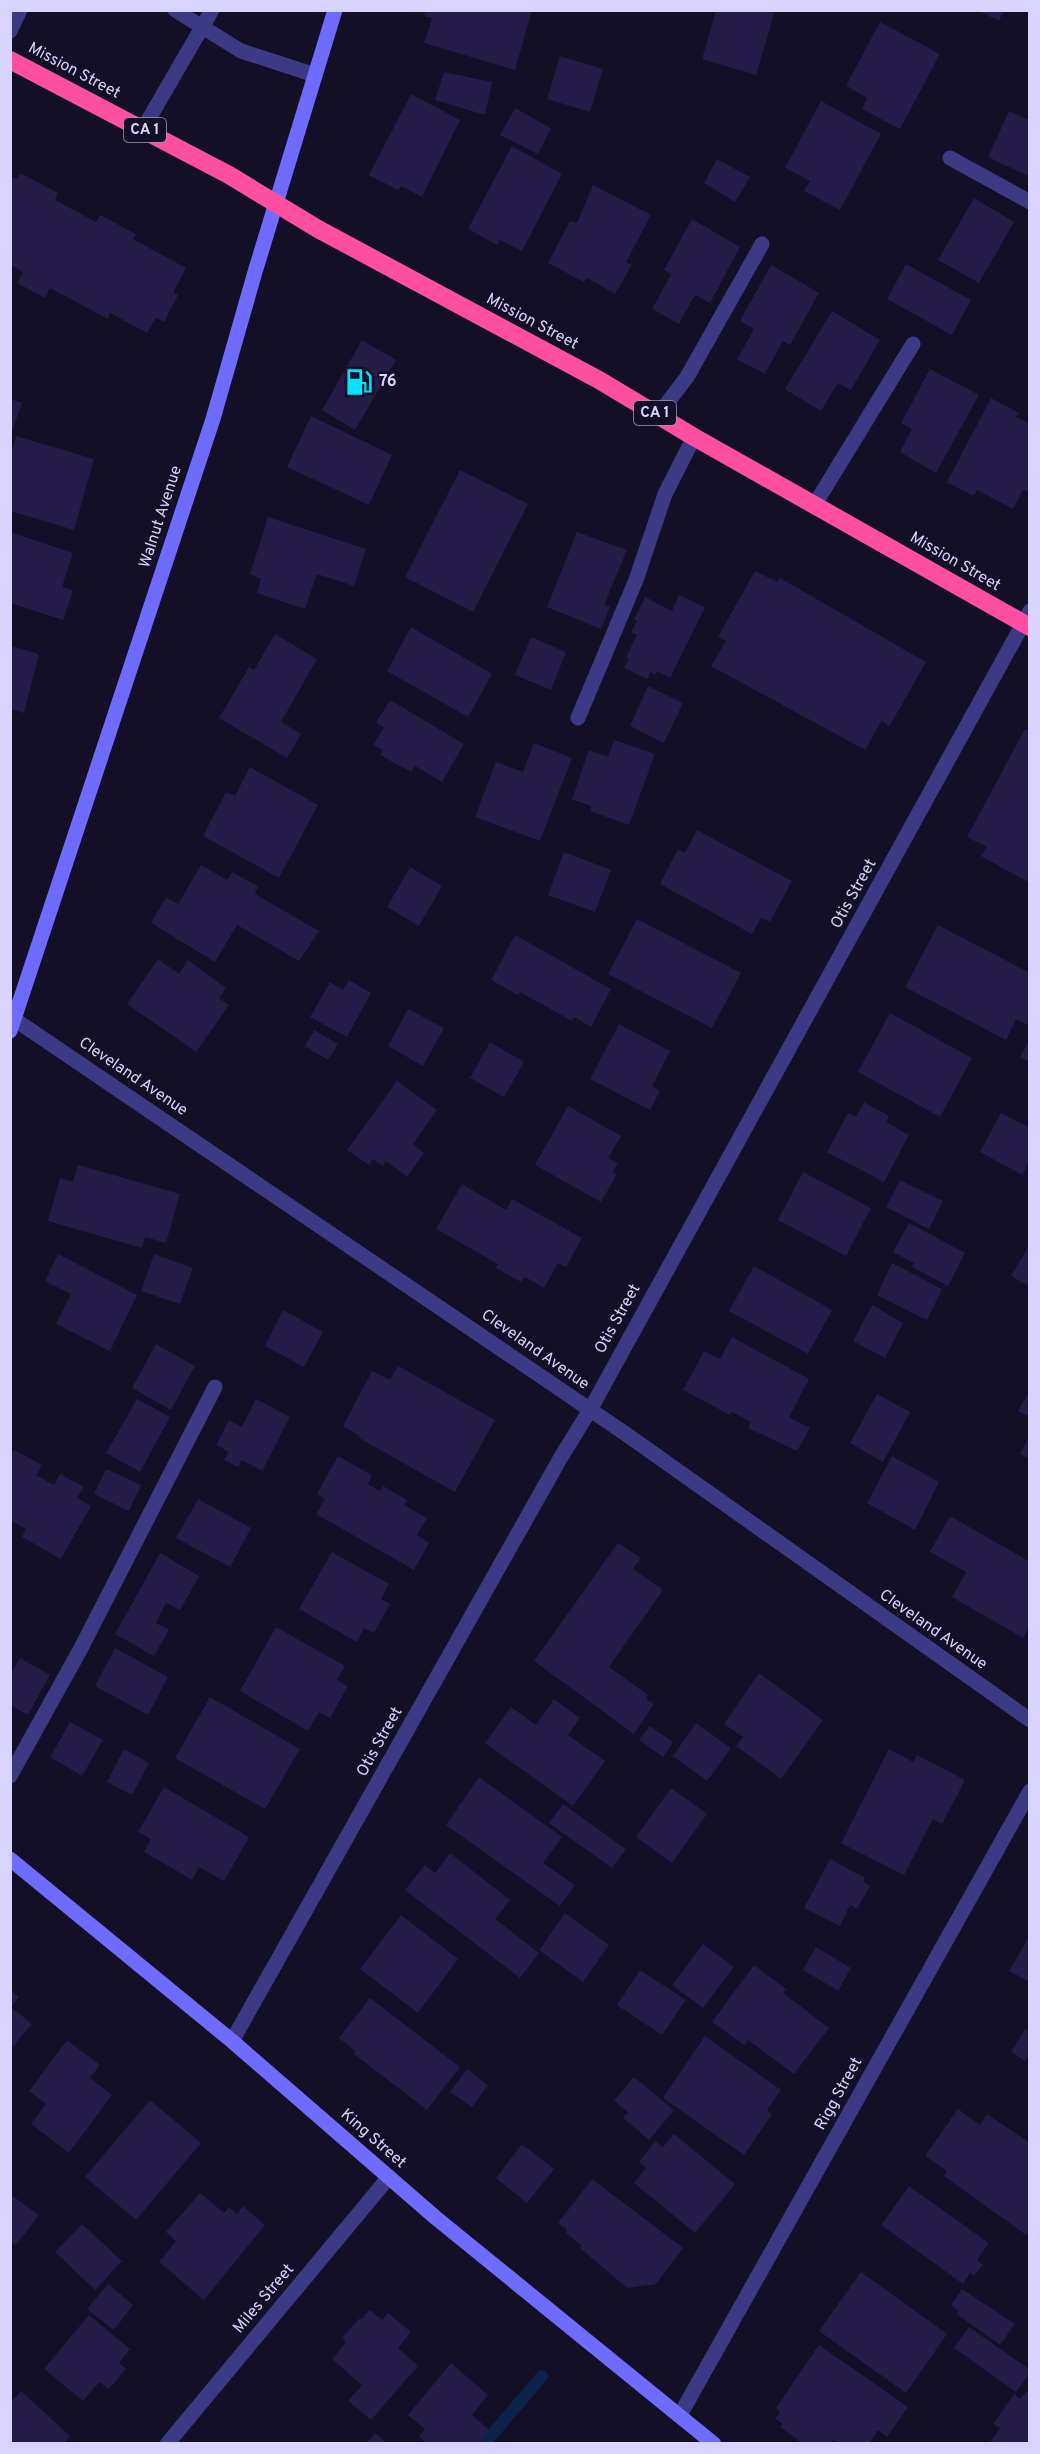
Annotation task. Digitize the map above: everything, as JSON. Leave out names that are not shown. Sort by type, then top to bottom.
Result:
[{"type":"highway","name":"Mission Street","points":[[10,60],[229,175],[277,205],[598,380],[694,437],[1027,620]]},
{"type":"street","points":[[10,31],[20,10]]},
{"type":"street","points":[[175,10],[241,51],[315,75]]},
{"type":"street","points":[[142,129],[212,10]]},
{"type":"street","name":"Walnut Avenue","points":[[12,1025],[213,419],[335,10]]},
{"type":"street","points":[[950,158],[1029,202]]},
{"type":"street","points":[[658,415],[687,377],[762,244]]},
{"type":"street","points":[[815,504],[913,344]]},
{"type":"street","points":[[578,718],[636,580],[665,494],[694,437]]},
{"type":"street","name":"Otis Street","points":[[232,2041],[561,1457],[590,1410],[1027,620]]},
{"type":"street","name":"Cleveland Avenue","points":[[12,1025],[590,1410],[1029,1720]]},
{"type":"street","points":[[10,1776],[80,1650],[215,1387]]},
{"type":"street","name":"Rigg Street","points":[[680,2415],[1029,1791]]},
{"type":"street","name":"King Street","points":[[10,1859],[232,2041],[436,2218],[714,2444]]},
{"type":"street","name":"Miles Street","points":[[167,2444],[388,2176]]},
{"type":"building","points":[[426,10],[532,10],[515,70],[424,43],[432,18],[424,16]]},
{"type":"building","points":[[716,10],[775,10],[756,75],[702,59]]},
{"type":"building","points":[[977,10],[1004,10],[999,21]]},
{"type":"building","points":[[880,22],[940,54],[900,129],[862,109],[867,98],[846,86]]},
{"type":"building","points":[[560,56],[603,69],[590,112],[547,99]]},
{"type":"building","points":[[444,72],[492,82],[485,115],[435,100]]},
{"type":"building","points":[[411,94],[460,120],[422,197],[401,186],[398,190],[369,175]]},
{"type":"building","points":[[821,101],[881,134],[840,210],[804,191],[810,181],[785,168]]},
{"type":"building","points":[[515,108],[551,128],[538,154],[500,135]]},
{"type":"building","points":[[1009,111],[1030,121],[1030,177],[988,157]]},
{"type":"building","points":[[512,146],[562,174],[522,251],[500,240],[497,245],[468,229]]},
{"type":"building","points":[[717,159],[750,177],[735,202],[704,183]]},
{"type":"building","points":[[20,173],[58,193],[55,200],[96,222],[100,215],[136,234],[133,239],[186,268],[173,293],[178,295],[164,322],[156,318],[147,333],[110,313],[108,319],[50,288],[45,298],[17,283],[23,272],[10,265],[10,176],[17,179]]},
{"type":"building","points":[[593,185],[651,215],[626,262],[632,265],[615,294],[587,278],[584,282],[548,263],[570,221],[577,223]]},
{"type":"building","points":[[974,198],[1014,222],[979,283],[938,260]]},
{"type":"building","points":[[692,219],[740,247],[710,303],[695,295],[679,324],[652,309],[671,274],[664,270]]},
{"type":"building","points":[[906,264],[971,300],[952,335],[887,299]]},
{"type":"building","points":[[771,265],[819,293],[790,345],[783,341],[765,374],[737,359],[754,329],[740,321]]},
{"type":"building","points":[[832,311],[880,340],[851,390],[838,383],[821,411],[785,389]]},
{"type":"building","points":[[362,340],[396,360],[355,430],[322,410]]},
{"type":"building","points":[[930,369],[979,395],[936,473],[900,452],[912,429],[901,423]]},
{"type":"building","points":[[991,398],[1019,413],[1016,417],[1030,424],[1030,487],[1027,492],[1023,490],[1013,509],[977,490],[973,496],[947,482]]},
{"type":"building","points":[[10,399],[22,403],[11,435],[10,435]]},
{"type":"building","points":[[311,416],[392,455],[369,505],[287,467]]},
{"type":"building","points":[[16,436],[94,459],[74,530],[10,511],[10,457]]},
{"type":"building","points":[[460,470],[528,504],[473,612],[405,577]]},
{"type":"building","points":[[268,517],[366,549],[354,586],[317,574],[305,609],[257,593],[261,579],[250,574]]},
{"type":"building","points":[[10,532],[73,553],[62,587],[73,590],[63,620],[10,603]]},
{"type":"building","points":[[577,532],[627,550],[604,605],[610,607],[601,629],[547,607]]},
{"type":"building","points":[[755,571],[777,582],[780,578],[926,662],[889,727],[882,720],[865,750],[711,666],[726,641],[718,637]]},
{"type":"building","points":[[679,595],[705,607],[670,678],[657,671],[655,675],[651,672],[647,679],[624,668],[629,659],[626,657],[637,635],[631,632],[637,621],[634,620],[645,597],[672,611]]},
{"type":"building","points":[[411,627],[492,674],[468,717],[387,671]]},
{"type":"building","points":[[275,634],[317,659],[281,722],[301,734],[287,758],[219,718],[249,667],[254,670]]},
{"type":"building","points":[[531,637],[566,652],[551,690],[515,675]]},
{"type":"building","points":[[10,646],[39,654],[24,713],[10,709]]},
{"type":"building","points":[[648,686],[683,703],[664,743],[630,726]]},
{"type":"building","points":[[390,700],[464,744],[442,782],[415,766],[411,772],[380,755],[383,750],[373,745],[384,727],[376,723]]},
{"type":"building","points":[[1025,729],[1030,731],[1030,883],[981,856],[987,847],[967,837]]},
{"type":"building","points":[[614,740],[655,754],[629,825],[590,811],[591,806],[572,799],[589,750],[608,757]]},
{"type":"building","points":[[534,743],[572,758],[540,841],[475,817],[496,762],[523,772]]},
{"type":"building","points":[[250,767],[318,805],[279,878],[203,836],[226,792],[235,796]]},
{"type":"building","points":[[697,830],[792,881],[770,922],[761,918],[752,934],[660,884],[678,849],[685,853]]},
{"type":"building","points":[[564,852],[611,870],[595,912],[548,895]]},
{"type":"building","points":[[201,865],[227,880],[233,872],[258,887],[255,894],[319,931],[299,961],[237,925],[215,962],[151,923],[166,897],[178,904]]},
{"type":"building","points":[[410,867],[442,886],[419,926],[387,907]]},
{"type":"building","points":[[637,919],[741,973],[712,1028],[608,974]]},
{"type":"building","points":[[938,925],[1030,973],[1030,1026],[1016,1019],[1006,1040],[905,987]]},
{"type":"building","points":[[515,935],[611,989],[591,1027],[574,1017],[572,1021],[520,992],[518,995],[491,980]]},
{"type":"building","points":[[158,959],[179,974],[188,960],[226,988],[219,998],[229,1005],[196,1052],[127,1004]]},
{"type":"building","points":[[349,980],[371,993],[347,1037],[310,1017],[330,982],[343,990]]},
{"type":"building","points":[[408,1009],[444,1028],[423,1066],[388,1046]]},
{"type":"building","points":[[890,1013],[972,1058],[940,1117],[858,1072]]},
{"type":"building","points":[[619,1024],[670,1051],[652,1086],[660,1091],[650,1110],[590,1079]]},
{"type":"building","points":[[314,1030],[338,1044],[328,1060],[305,1046]]},
{"type":"building","points":[[1030,1039],[1030,1062],[1020,1057]]},
{"type":"building","points":[[490,1042],[524,1062],[504,1097],[470,1078]]},
{"type":"building","points":[[397,1081],[437,1110],[413,1144],[424,1153],[407,1177],[386,1161],[383,1166],[373,1159],[369,1165],[347,1150]]},
{"type":"building","points":[[864,1102],[889,1116],[886,1122],[909,1135],[884,1182],[827,1152],[848,1113],[856,1117]]},
{"type":"building","points":[[568,1106],[621,1136],[608,1158],[618,1163],[613,1172],[617,1174],[601,1202],[535,1165]]},
{"type":"building","points":[[1001,1113],[1030,1128],[1030,1160],[1022,1175],[980,1152]]},
{"type":"building","points":[[78,1165],[180,1194],[166,1243],[145,1237],[142,1248],[48,1221],[60,1178],[73,1182]]},
{"type":"building","points":[[803,1172],[871,1208],[846,1256],[778,1220]]},
{"type":"building","points":[[900,1180],[943,1201],[929,1229],[886,1207]]},
{"type":"building","points":[[462,1184],[506,1210],[512,1199],[582,1238],[566,1267],[558,1263],[544,1288],[525,1277],[521,1282],[496,1268],[498,1264],[436,1229]]},
{"type":"building","points":[[909,1223],[965,1253],[948,1286],[912,1267],[914,1263],[893,1252]]},
{"type":"building","points":[[1030,1244],[1030,1287],[1011,1276]]},
{"type":"building","points":[[58,1254],[137,1295],[110,1351],[56,1324],[71,1294],[45,1281]]},
{"type":"building","points":[[154,1254],[193,1268],[180,1304],[141,1291]]},
{"type":"building","points":[[892,1263],[942,1289],[927,1320],[877,1295]]},
{"type":"building","points":[[754,1266],[832,1310],[808,1354],[729,1311]]},
{"type":"building","points":[[872,1305],[903,1323],[885,1358],[853,1341]]},
{"type":"building","points":[[283,1310],[323,1332],[304,1367],[265,1346]]},
{"type":"building","points":[[732,1337],[809,1379],[789,1417],[810,1428],[797,1451],[748,1428],[751,1422],[732,1412],[730,1415],[683,1390],[704,1351],[720,1359]]},
{"type":"building","points":[[156,1344],[195,1366],[171,1410],[132,1388]]},
{"type":"building","points":[[398,1366],[495,1420],[455,1492],[359,1438],[360,1436],[343,1426],[372,1371],[390,1380]]},
{"type":"building","points":[[1030,1390],[1030,1417],[1018,1411]]},
{"type":"building","points":[[877,1394],[910,1412],[883,1462],[850,1443]]},
{"type":"building","points":[[137,1399],[170,1417],[140,1472],[106,1453]]},
{"type":"building","points":[[256,1399],[290,1417],[262,1471],[242,1460],[238,1467],[224,1460],[229,1452],[216,1445],[229,1420],[242,1427]]},
{"type":"building","points":[[1030,1435],[1030,1459],[1020,1454]]},
{"type":"building","points":[[14,1450],[42,1465],[36,1475],[54,1485],[60,1474],[84,1487],[77,1498],[91,1506],[61,1559],[22,1537],[26,1529],[10,1520],[10,1457]]},
{"type":"building","points":[[338,1456],[372,1475],[368,1484],[380,1491],[383,1486],[407,1500],[404,1505],[427,1518],[417,1535],[429,1543],[414,1570],[316,1514],[325,1499],[317,1494]]},
{"type":"building","points":[[892,1456],[939,1482],[915,1530],[867,1503]]},
{"type":"building","points":[[106,1469],[141,1485],[129,1511],[94,1494]]},
{"type":"building","points":[[198,1499],[251,1528],[230,1567],[176,1538]]},
{"type":"building","points":[[950,1516],[1030,1562],[1030,1626],[1023,1638],[952,1597],[966,1572],[930,1552]]},
{"type":"building","points":[[618,1543],[641,1558],[633,1569],[663,1590],[609,1667],[648,1695],[646,1699],[654,1704],[634,1734],[534,1661]]},
{"type":"building","points":[[332,1552],[389,1584],[381,1599],[390,1604],[374,1633],[364,1628],[357,1642],[299,1609]]},
{"type":"building","points":[[160,1553],[199,1576],[180,1610],[166,1603],[156,1623],[169,1630],[154,1656],[115,1634]]},
{"type":"building","points":[[276,1627],[345,1666],[337,1680],[348,1686],[330,1718],[319,1712],[308,1731],[240,1691]]},
{"type":"building","points":[[115,1648],[168,1677],[148,1715],[95,1686]]},
{"type":"building","points":[[20,1658],[50,1675],[28,1715],[10,1705],[10,1675]]},
{"type":"building","points":[[759,1673],[823,1720],[781,1779],[736,1746],[743,1737],[724,1724]]},
{"type":"building","points":[[210,1697],[300,1749],[265,1809],[175,1758]]},
{"type":"building","points":[[554,1699],[580,1718],[568,1735],[605,1761],[573,1806],[485,1743],[511,1707],[536,1725]]},
{"type":"building","points":[[70,1722],[103,1740],[82,1776],[50,1757]]},
{"type":"building","points":[[696,1723],[731,1748],[707,1781],[673,1756]]},
{"type":"building","points":[[650,1726],[673,1742],[663,1757],[639,1740]]},
{"type":"building","points":[[124,1749],[149,1763],[132,1795],[107,1782]]},
{"type":"building","points":[[889,1749],[913,1762],[917,1755],[965,1780],[942,1824],[933,1819],[904,1875],[841,1843]]},
{"type":"building","points":[[479,1777],[562,1837],[543,1863],[575,1885],[560,1906],[446,1825]]},
{"type":"building","points":[[164,1787],[249,1837],[224,1881],[199,1867],[192,1880],[144,1852],[151,1839],[138,1832]]},
{"type":"building","points":[[671,1788],[707,1814],[672,1863],[636,1837]]},
{"type":"building","points":[[563,1804],[626,1849],[612,1868],[549,1823]]},
{"type":"building","points":[[450,1853],[510,1900],[495,1919],[539,1953],[520,1978],[405,1890],[425,1865],[435,1873]]},
{"type":"building","points":[[830,1859],[865,1878],[863,1882],[870,1886],[857,1909],[850,1905],[840,1926],[804,1908]]},
{"type":"building","points":[[565,1913],[609,1945],[583,1982],[539,1950]]},
{"type":"building","points":[[401,1915],[458,1959],[418,2013],[360,1969]]},
{"type":"building","points":[[1030,1935],[1030,1982],[1009,1971]]},
{"type":"building","points":[[703,1944],[734,1967],[703,2008],[672,1985]]},
{"type":"building","points":[[816,1947],[851,1968],[838,1991],[803,1970]]},
{"type":"building","points":[[754,1965],[786,1989],[783,1993],[829,2028],[794,2074],[748,2040],[744,2045],[712,2022]]},
{"type":"building","points":[[640,1970],[686,2000],[662,2035],[617,2005]]},
{"type":"building","points":[[10,1990],[19,1997],[11,2007],[32,2024],[10,2050]]},
{"type":"building","points":[[370,1998],[460,2067],[427,2110],[354,2054],[356,2051],[339,2038]]},
{"type":"building","points":[[1025,2029],[1030,2032],[1030,2054],[1025,2061],[1011,2052]]},
{"type":"building","points":[[705,2036],[781,2090],[767,2110],[772,2114],[744,2155],[663,2098]]},
{"type":"building","points":[[67,2040],[100,2065],[90,2078],[112,2095],[69,2153],[31,2124],[46,2104],[29,2091]]},
{"type":"building","points":[[467,2069],[488,2085],[472,2107],[450,2092]]},
{"type":"building","points":[[634,2077],[674,2110],[649,2140],[623,2118],[628,2112],[614,2101]]},
{"type":"building","points":[[150,2100],[201,2143],[136,2220],[85,2177]]},
{"type":"building","points":[[958,2109],[980,2125],[987,2114],[1030,2143],[1030,2229],[1026,2235],[944,2176],[947,2171],[925,2156]]},
{"type":"building","points":[[674,2134],[735,2184],[695,2233],[634,2183],[646,2168],[639,2162],[655,2141],[663,2147]]},
{"type":"building","points":[[522,2144],[554,2169],[527,2203],[496,2178]]},
{"type":"building","points":[[592,2179],[683,2248],[656,2284],[627,2288],[580,2248],[582,2246],[558,2223]]},
{"type":"building","points":[[909,2186],[989,2243],[977,2260],[983,2265],[974,2276],[970,2273],[963,2284],[881,2225]]},
{"type":"building","points":[[200,2193],[224,2213],[229,2207],[237,2214],[243,2206],[265,2225],[204,2300],[159,2262],[176,2241],[166,2232]]},
{"type":"building","points":[[10,2194],[39,2215],[16,2245],[10,2241]]},
{"type":"building","points":[[82,2224],[122,2261],[95,2290],[55,2252]]},
{"type":"building","points":[[861,2272],[947,2334],[906,2393],[819,2331]]},
{"type":"building","points":[[108,2284],[133,2305],[114,2330],[87,2309]]},
{"type":"building","points":[[962,2289],[1015,2324],[1000,2345],[957,2314],[959,2311],[951,2305]]},
{"type":"building","points":[[370,2310],[382,2320],[388,2313],[411,2332],[398,2348],[418,2366],[371,2420],[348,2401],[362,2385],[332,2359],[346,2342],[342,2338]]},
{"type":"building","points":[[89,2315],[130,2349],[119,2363],[126,2369],[109,2389],[99,2382],[83,2401],[44,2369]]},
{"type":"building","points":[[969,2327],[1030,2370],[1016,2392],[954,2348]]},
{"type":"building","points":[[819,2345],[908,2407],[887,2437],[878,2430],[869,2444],[838,2444],[833,2440],[831,2444],[803,2444],[780,2427],[783,2424],[775,2419],[780,2412],[776,2408]]},
{"type":"building","points":[[451,2363],[488,2395],[472,2415],[489,2430],[478,2444],[426,2444],[419,2436],[425,2429],[408,2415]]},
{"type":"building","points":[[21,2391],[70,2436],[64,2444],[10,2444],[10,2403]]},
{"type":"building","points":[[1027,2391],[1030,2393],[1030,2444],[989,2444],[1000,2428],[993,2424],[1014,2394],[1020,2399]]},
{"type":"building","points":[[375,2433],[388,2444],[366,2444]]},
{"type":"waterway","points":[[484,2444],[542,2376]]},
{"type":"place","name":"76","points":[[359,382]]}]
